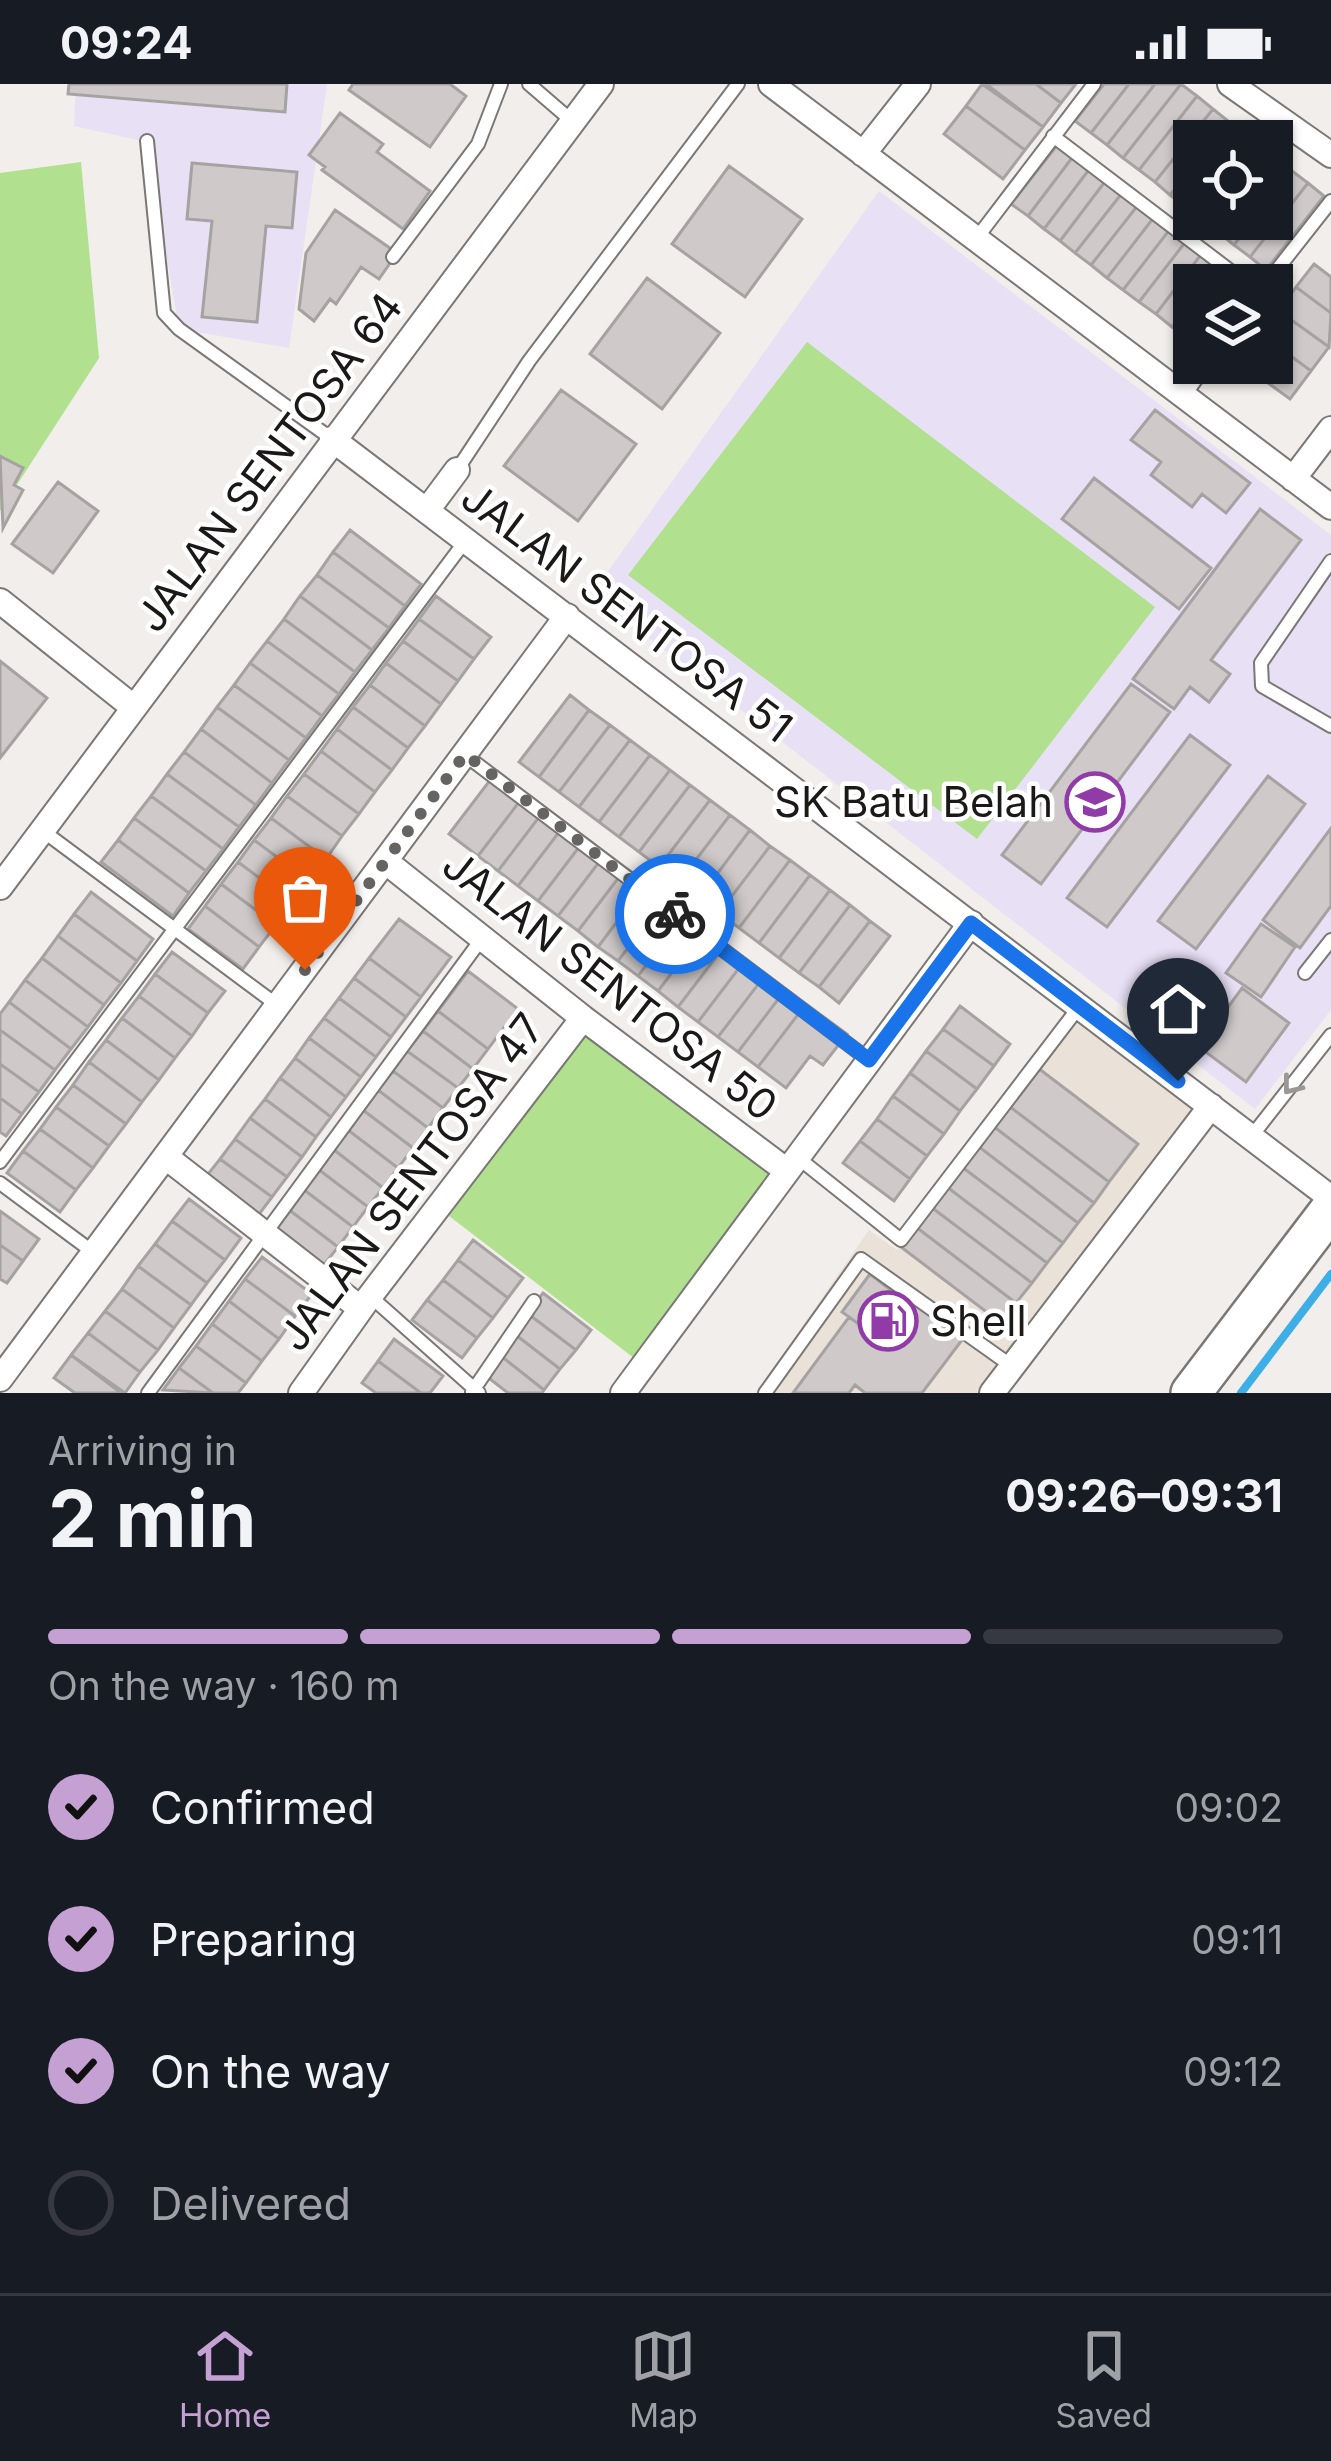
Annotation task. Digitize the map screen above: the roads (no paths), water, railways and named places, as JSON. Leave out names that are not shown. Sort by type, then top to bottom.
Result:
[{"type":"highway","points":[[1191,1393],[1331,1209]]},
{"type":"street","name":"JALAN SENTOSA 64","points":[[0,887],[601,84]]},
{"type":"street","points":[[771,84],[1331,507]]},
{"type":"street","points":[[863,154],[918,84]]},
{"type":"street","points":[[1230,84],[1260,92],[1331,154]]},
{"type":"street","points":[[1293,479],[1331,429]]},
{"type":"street","name":"JALAN SENTOSA 51","points":[[332,439],[1331,1198]]},
{"type":"street","points":[[428,509],[457,470]]},
{"type":"street","points":[[0,601],[133,707]]},
{"type":"street","points":[[0,1379],[567,616]]},
{"type":"street","name":"JALAN SENTOSA 50","points":[[385,861],[583,1018],[792,1164]]},
{"type":"street","points":[[623,1393],[971,923]]},
{"type":"street","name":"JALAN SENTOSA 47","points":[[301,1393],[583,1018]]},
{"type":"street","points":[[992,1393],[1211,1106]]},
{"type":"street","points":[[166,1156],[264,1234],[365,1302]]},
{"type":"lane","points":[[393,257],[478,144],[501,84]]},
{"type":"lane","points":[[529,84],[572,121]]},
{"type":"lane","points":[[457,470],[529,361],[738,84]]},
{"type":"lane","points":[[976,239],[1094,84]]},
{"type":"lane","points":[[1053,136],[1221,264]]},
{"type":"lane","points":[[148,141],[164,314],[332,439]]},
{"type":"lane","points":[[1282,264],[1331,201]]},
{"type":"lane","points":[[1184,396],[1193,384]]},
{"type":"lane","points":[[0,1162],[467,539]]},
{"type":"lane","points":[[1331,561],[1261,663],[1262,686],[1331,726]]},
{"type":"lane","points":[[465,754],[869,1060]]},
{"type":"lane","points":[[42,830],[278,1006]]},
{"type":"lane","points":[[148,1393],[483,937]]},
{"type":"lane","points":[[1305,973],[1331,940]]},
{"type":"lane","points":[[792,1164],[901,1240],[1080,1006]]},
{"type":"lane","points":[[1251,1137],[1331,1035]]},
{"type":"lane","points":[[0,1183],[94,1252]]},
{"type":"lane","points":[[765,1393],[861,1259],[1012,1367]]},
{"type":"lane","points":[[365,1302],[475,1392],[534,1300]]},
{"type":"waterway","points":[[1241,1393],[1331,1274]]},
{"type":"place","name":"SK Batu Belah","points":[[1095,802]]},
{"type":"place","name":"Shell","points":[[888,1321]]}]
